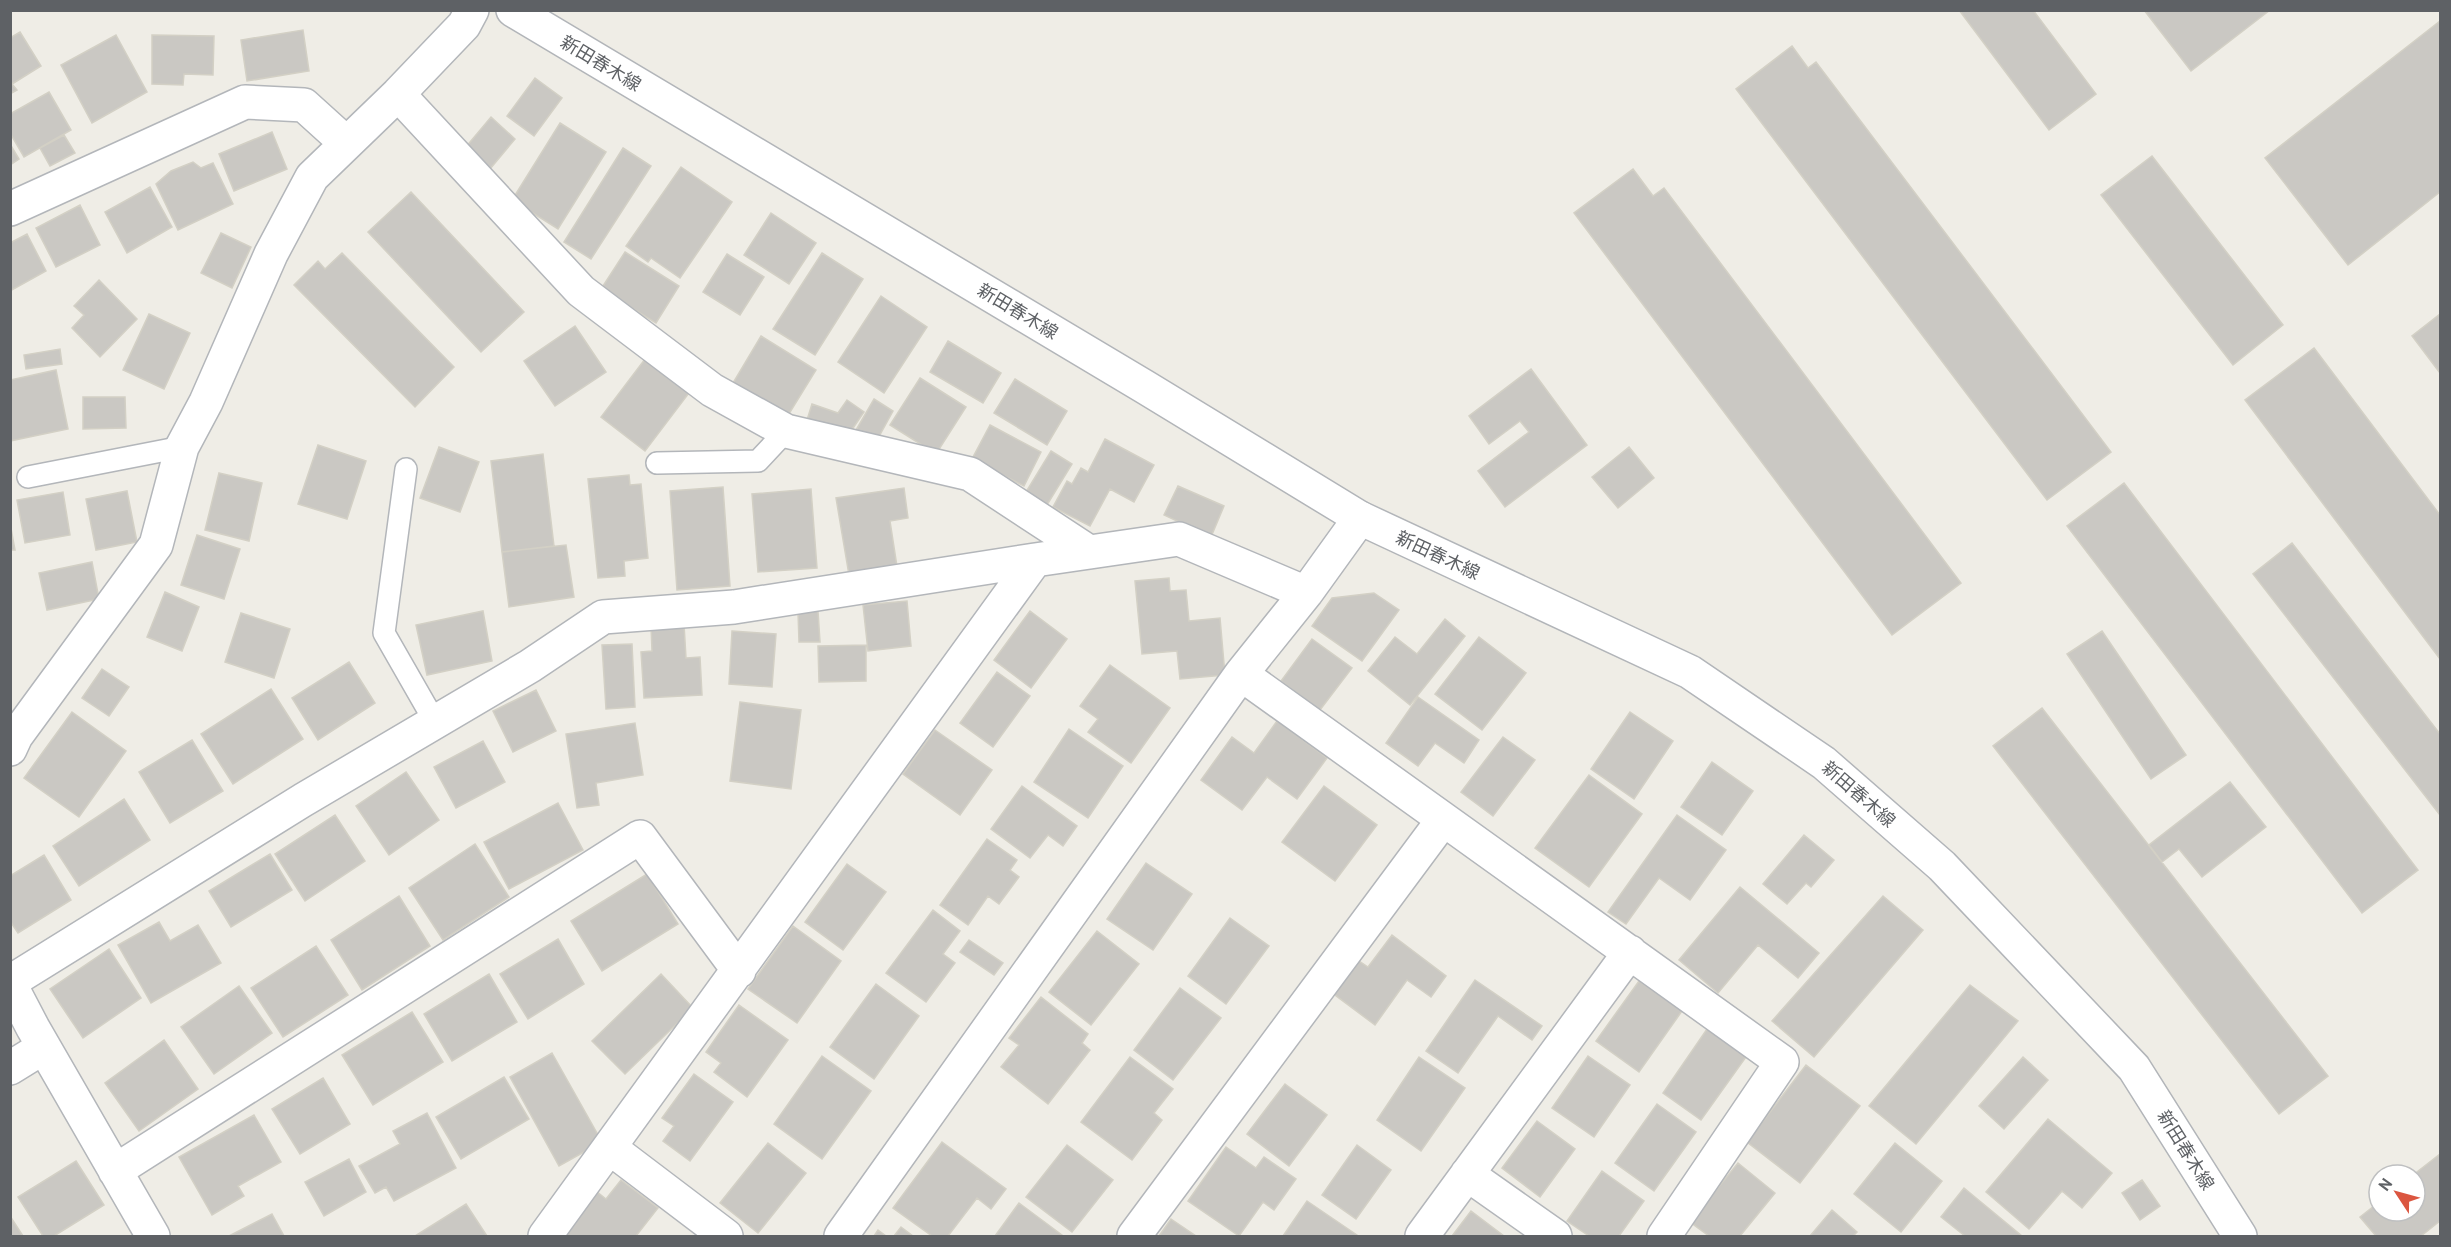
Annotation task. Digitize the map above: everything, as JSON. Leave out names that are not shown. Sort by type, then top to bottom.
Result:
[{"type":"street","points":[[10,749],[16,736],[156,544],[182,447],[206,402],[271,254],[312,177],[398,94],[464,25],[472,10]]},
{"type":"street","name":"新田春木線","points":[[513,10],[1145,387],[1359,518],[1690,672],[1824,763],[1942,866],[2134,1068],[2240,1236]]},
{"type":"street","points":[[398,94],[581,291],[712,390],[786,431],[970,474],[1089,552]]},
{"type":"street","points":[[10,209],[245,102],[304,105],[346,143]]},
{"type":"street","points":[[842,1236],[1241,674],[1306,592],[1359,518]]},
{"type":"street","points":[[152,1236],[10,983],[303,800],[530,666],[603,617],[734,607],[1179,539],[1306,592]]},
{"type":"street","points":[[545,1236],[1035,560]]},
{"type":"street","points":[[1241,674],[1782,1062],[1664,1236]]},
{"type":"street","points":[[1134,1236],[1443,820]]},
{"type":"street","points":[[115,1172],[640,837],[739,971]]},
{"type":"street","points":[[1422,1236],[1630,952]]},
{"type":"street","points":[[10,1068],[44,1047]]},
{"type":"street","points":[[610,1148],[726,1236]]},
{"type":"street","points":[[1467,1174],[1555,1236]]},
{"type":"lane","points":[[657,463],[758,461],[786,431]]},
{"type":"lane","points":[[28,477],[182,447]]},
{"type":"lane","points":[[406,469],[384,633],[435,722]]},
{"type":"building","points":[[1959,10],[2033,10],[2096,94],[2049,130]]},
{"type":"building","points":[[2144,10],[2270,10],[2191,71]]},
{"type":"building","points":[[2440,21],[2440,192],[2348,265],[2265,158]]},
{"type":"building","points":[[303,30],[309,71],[247,81],[241,40]]},
{"type":"building","points":[[20,32],[41,66],[12,84],[17,90],[10,94],[10,38]]},
{"type":"building","points":[[116,35],[147,92],[92,123],[61,65]]},
{"type":"building","points":[[152,35],[214,36],[213,75],[184,74],[183,85],[152,84]]},
{"type":"building","points":[[1792,46],[1808,68],[1816,62],[2111,452],[2047,500],[1736,89]]},
{"type":"building","points":[[535,78],[562,98],[534,136],[507,116]]},
{"type":"building","points":[[49,92],[71,130],[24,157],[10,133],[10,114]]},
{"type":"building","points":[[491,117],[515,139],[485,175],[460,154]]},
{"type":"building","points":[[560,123],[606,152],[558,229],[512,200]]},
{"type":"building","points":[[272,132],[287,169],[234,191],[219,154]]},
{"type":"building","points":[[64,135],[75,153],[50,166],[40,148]]},
{"type":"building","points":[[10,144],[19,159],[10,165]]},
{"type":"building","points":[[623,148],[651,166],[591,259],[564,242]]},
{"type":"building","points":[[2152,156],[2283,325],[2233,365],[2101,195]]},
{"type":"building","points":[[193,162],[201,168],[213,163],[233,204],[178,230],[156,184],[171,171]]},
{"type":"building","points":[[681,167],[732,202],[680,278],[651,258],[648,262],[626,246]]},
{"type":"building","points":[[1633,169],[1653,196],[1664,188],[1961,583],[1892,635],[1574,213]]},
{"type":"building","points":[[150,187],[172,227],[127,253],[105,212]]},
{"type":"building","points":[[411,192],[524,312],[481,352],[368,232]]},
{"type":"building","points":[[80,205],[100,245],[56,267],[36,228]]},
{"type":"building","points":[[771,213],[816,243],[789,284],[744,255]]},
{"type":"building","points":[[221,233],[251,247],[232,288],[201,273]]},
{"type":"building","points":[[27,234],[46,271],[10,291],[10,243]]},
{"type":"building","points":[[625,252],[679,286],[656,323],[601,289]]},
{"type":"building","points":[[342,253],[454,367],[415,407],[294,285],[318,261],[325,269]]},
{"type":"building","points":[[822,253],[863,279],[815,355],[773,329]]},
{"type":"building","points":[[727,254],[764,277],[740,315],[703,292]]},
{"type":"building","points":[[99,280],[137,319],[100,357],[72,328],[84,315],[74,306]]},
{"type":"building","points":[[881,296],[927,327],[884,393],[838,362]]},
{"type":"building","points":[[149,314],[190,333],[164,389],[123,370]]},
{"type":"building","points":[[2440,314],[2440,373],[2412,336]]},
{"type":"building","points":[[575,326],[606,372],[555,406],[524,361]]},
{"type":"building","points":[[761,336],[816,370],[784,422],[730,388]]},
{"type":"building","points":[[948,341],[1001,373],[983,403],[930,372]]},
{"type":"building","points":[[2314,348],[2440,515],[2440,659],[2245,400]]},
{"type":"building","points":[[60,349],[62,364],[26,369],[24,355]]},
{"type":"building","points":[[645,359],[689,393],[645,451],[601,417]]},
{"type":"building","points":[[1531,369],[1587,445],[1505,507],[1478,471],[1529,432],[1520,421],[1489,444],[1469,416]]},
{"type":"building","points":[[56,370],[68,429],[10,441],[10,380]]},
{"type":"building","points":[[920,378],[966,407],[936,454],[890,425]]},
{"type":"building","points":[[1015,379],[1067,411],[1047,445],[994,413]]},
{"type":"building","points":[[83,397],[125,397],[126,428],[83,429]]},
{"type":"building","points":[[874,399],[893,411],[876,442],[856,430]]},
{"type":"building","points":[[847,400],[864,412],[849,434],[807,420],[812,404],[838,413]]},
{"type":"building","points":[[990,425],[1041,452],[1024,486],[972,459]]},
{"type":"building","points":[[1105,439],[1154,465],[1134,502],[1110,489],[1090,526],[1053,507],[1067,481],[1072,484],[1081,468],[1088,472]]},
{"type":"building","points":[[318,445],[366,461],[347,519],[298,504]]},
{"type":"building","points":[[439,447],[479,462],[460,512],[420,498]]},
{"type":"building","points":[[1629,447],[1654,478],[1618,508],[1592,477]]},
{"type":"building","points":[[1051,451],[1072,464],[1047,505],[1026,492]]},
{"type":"building","points":[[543,454],[554,546],[502,552],[491,461]]},
{"type":"building","points":[[219,473],[262,483],[249,541],[205,530]]},
{"type":"building","points":[[629,475],[630,485],[641,484],[648,558],[624,561],[625,576],[598,578],[588,479]]},
{"type":"building","points":[[2124,483],[2418,870],[2362,913],[2067,526]]},
{"type":"building","points":[[1178,486],[1224,506],[1211,537],[1164,515]]},
{"type":"building","points":[[723,487],[730,586],[677,590],[670,491]]},
{"type":"building","points":[[904,488],[908,518],[890,521],[898,573],[850,581],[836,498]]},
{"type":"building","points":[[811,489],[817,568],[758,572],[752,494]]},
{"type":"building","points":[[127,491],[137,542],[96,550],[86,499]]},
{"type":"building","points":[[63,492],[70,535],[25,543],[17,500]]},
{"type":"building","points":[[10,523],[15,550],[10,550]]},
{"type":"building","points":[[197,535],[240,549],[224,599],[181,585]]},
{"type":"building","points":[[2292,543],[2440,734],[2440,815],[2253,574]]},
{"type":"building","points":[[566,545],[574,597],[509,607],[502,552]]},
{"type":"building","points":[[92,562],[99,599],[47,610],[39,573]]},
{"type":"building","points":[[1169,578],[1170,591],[1186,590],[1189,621],[1220,618],[1225,675],[1180,679],[1177,651],[1142,654],[1135,581]]},
{"type":"building","points":[[165,592],[199,607],[182,651],[147,637]]},
{"type":"building","points":[[1374,593],[1399,610],[1362,661],[1312,626],[1332,598]]},
{"type":"building","points":[[907,601],[911,646],[868,651],[863,605]]},
{"type":"building","points":[[483,611],[492,661],[427,675],[416,625]]},
{"type":"building","points":[[818,611],[820,642],[799,642],[798,612]]},
{"type":"building","points":[[1030,611],[1067,639],[1031,688],[994,660]]},
{"type":"building","points":[[241,613],[290,629],[274,678],[225,662]]},
{"type":"building","points":[[1445,619],[1465,636],[1410,705],[1368,671],[1395,637],[1417,654]]},
{"type":"building","points":[[684,624],[686,658],[700,657],[702,695],[644,698],[641,652],[652,651],[651,626]]},
{"type":"building","points":[[732,631],[776,634],[772,687],[729,684]]},
{"type":"building","points":[[2102,631],[2186,755],[2151,779],[2067,654]]},
{"type":"building","points":[[1479,637],[1526,673],[1482,730],[1435,694]]},
{"type":"building","points":[[1312,639],[1352,668],[1320,710],[1281,681]]},
{"type":"building","points":[[632,644],[635,707],[606,709],[602,645]]},
{"type":"building","points":[[866,645],[866,681],[819,682],[818,646]]},
{"type":"building","points":[[349,662],[375,703],[318,740],[292,698]]},
{"type":"building","points":[[1110,665],[1170,708],[1131,763],[1088,732],[1098,719],[1080,706]]},
{"type":"building","points":[[102,669],[129,687],[109,716],[82,698]]},
{"type":"building","points":[[997,672],[1030,696],[993,747],[960,723]]},
{"type":"building","points":[[271,689],[303,739],[233,784],[201,734]]},
{"type":"building","points":[[536,690],[556,731],[513,752],[493,711]]},
{"type":"building","points":[[1418,697],[1479,740],[1464,763],[1435,743],[1418,766],[1386,743]]},
{"type":"building","points":[[740,702],[801,710],[791,789],[730,781]]},
{"type":"building","points":[[2042,708],[2328,1076],[2279,1114],[1993,746]]},
{"type":"building","points":[[72,712],[126,751],[79,817],[24,778]]},
{"type":"building","points":[[1630,712],[1673,741],[1634,799],[1591,769]]},
{"type":"building","points":[[1277,721],[1327,758],[1297,799],[1267,777],[1242,810],[1201,780],[1232,737],[1254,753]]},
{"type":"building","points":[[635,723],[643,775],[596,783],[599,805],[577,808],[566,734]]},
{"type":"building","points":[[1069,729],[1123,766],[1088,818],[1034,782]]},
{"type":"building","points":[[935,730],[992,770],[960,815],[903,774]]},
{"type":"building","points":[[1503,737],[1535,760],[1493,816],[1461,792]]},
{"type":"building","points":[[192,740],[223,791],[170,823],[139,772]]},
{"type":"building","points":[[483,741],[505,782],[456,808],[434,767]]},
{"type":"building","points":[[1712,762],[1753,791],[1722,835],[1681,807]]},
{"type":"building","points":[[406,772],[439,820],[389,855],[356,806]]},
{"type":"building","points":[[1589,775],[1642,814],[1589,887],[1535,848]]},
{"type":"building","points":[[2230,782],[2266,827],[2202,877],[2179,849],[2162,862],[2149,845]]},
{"type":"building","points":[[1022,786],[1077,826],[1063,846],[1048,835],[1030,858],[991,829]]},
{"type":"building","points":[[1324,786],[1377,825],[1335,881],[1282,842]]},
{"type":"building","points":[[124,799],[150,840],[79,886],[53,846]]},
{"type":"building","points":[[558,803],[583,850],[509,889],[484,842]]},
{"type":"building","points":[[335,815],[365,861],[305,901],[275,854]]},
{"type":"building","points":[[1677,815],[1726,850],[1690,900],[1659,878],[1626,924],[1608,912]]},
{"type":"building","points":[[1804,835],[1834,860],[1811,887],[1806,883],[1787,904],[1763,884]]},
{"type":"building","points":[[987,839],[1017,860],[1010,870],[1019,877],[999,904],[988,896],[968,925],[940,905]]},
{"type":"building","points":[[475,844],[509,897],[443,940],[409,888]]},
{"type":"building","points":[[270,854],[292,890],[231,927],[209,891]]},
{"type":"building","points":[[44,855],[71,900],[18,933],[10,921],[10,876]]},
{"type":"building","points":[[1146,863],[1192,894],[1153,950],[1107,919]]},
{"type":"building","points":[[847,864],[886,892],[843,950],[805,922]]},
{"type":"building","points":[[647,874],[678,924],[602,971],[571,921]]},
{"type":"building","points":[[1740,887],[1819,953],[1798,978],[1758,945],[1718,993],[1679,960]]},
{"type":"building","points":[[399,896],[430,946],[362,990],[331,940]]},
{"type":"building","points":[[1883,896],[1923,930],[1814,1057],[1772,1021]]},
{"type":"building","points":[[933,910],[960,931],[943,954],[955,963],[926,1002],[886,973]]},
{"type":"building","points":[[1230,918],[1269,946],[1226,1004],[1188,976]]},
{"type":"building","points":[[159,922],[170,941],[198,925],[221,963],[151,1003],[118,945]]},
{"type":"building","points":[[793,926],[841,961],[797,1023],[748,989]]},
{"type":"building","points":[[1097,931],[1139,964],[1091,1025],[1049,992]]},
{"type":"building","points":[[1392,935],[1446,976],[1431,997],[1407,980],[1375,1025],[1331,992],[1356,959],[1368,967]]},
{"type":"building","points":[[558,939],[584,984],[528,1019],[500,974]]},
{"type":"building","points":[[969,940],[1003,963],[994,975],[960,952]]},
{"type":"building","points":[[316,946],[348,995],[283,1037],[251,988]]},
{"type":"building","points":[[109,949],[141,998],[83,1038],[50,989]]},
{"type":"building","points":[[489,974],[517,1022],[452,1061],[424,1014]]},
{"type":"building","points":[[661,974],[693,1008],[625,1074],[592,1041]]},
{"type":"building","points":[[1475,980],[1542,1026],[1532,1040],[1498,1016],[1458,1073],[1426,1051]]},
{"type":"building","points":[[1639,981],[1682,1011],[1639,1072],[1596,1041]]},
{"type":"building","points":[[876,984],[919,1016],[874,1079],[830,1047]]},
{"type":"building","points":[[1970,985],[2018,1021],[1916,1144],[1869,1106]]},
{"type":"building","points":[[239,986],[272,1033],[214,1074],[181,1027]]},
{"type":"building","points":[[1180,988],[1221,1018],[1173,1080],[1134,1050]]},
{"type":"building","points":[[1041,997],[1088,1034],[1082,1043],[1090,1050],[1048,1104],[1001,1067],[1019,1045],[1009,1038]]},
{"type":"building","points":[[739,1005],[788,1040],[747,1097],[714,1072],[721,1063],[706,1052]]},
{"type":"building","points":[[412,1012],[443,1062],[373,1105],[342,1055]]},
{"type":"building","points":[[1707,1029],[1746,1057],[1701,1120],[1663,1093]]},
{"type":"building","points":[[164,1040],[198,1089],[139,1131],[105,1083]]},
{"type":"building","points":[[552,1053],[602,1142],[559,1166],[510,1077]]},
{"type":"building","points":[[822,1056],[871,1091],[822,1159],[774,1124]]},
{"type":"building","points":[[1588,1056],[1630,1085],[1594,1137],[1552,1108]]},
{"type":"building","points":[[1130,1057],[1173,1089],[1154,1113],[1162,1120],[1132,1160],[1081,1122]]},
{"type":"building","points":[[1419,1057],[1465,1088],[1421,1151],[1377,1120]]},
{"type":"building","points":[[2023,1057],[2048,1080],[2004,1129],[1979,1106]]},
{"type":"building","points":[[1806,1065],[1860,1106],[1800,1183],[1747,1142]]},
{"type":"building","points":[[694,1074],[733,1102],[690,1161],[663,1141],[674,1126],[662,1118]]},
{"type":"building","points":[[504,1077],[529,1119],[461,1159],[436,1117]]},
{"type":"building","points":[[323,1078],[350,1124],[300,1154],[272,1109]]},
{"type":"building","points":[[1285,1084],[1327,1115],[1289,1166],[1247,1134]]},
{"type":"building","points":[[1657,1104],[1696,1132],[1654,1191],[1615,1163]]},
{"type":"building","points":[[427,1113],[456,1168],[394,1201],[386,1187],[375,1193],[359,1166],[400,1144],[393,1131]]},
{"type":"building","points":[[254,1115],[281,1162],[238,1186],[244,1196],[212,1215],[179,1157]]},
{"type":"building","points":[[2048,1119],[2112,1173],[2082,1208],[2062,1191],[2029,1229],[1986,1192]]},
{"type":"building","points":[[1537,1121],[1575,1149],[1540,1197],[1502,1168]]},
{"type":"building","points":[[942,1142],[1006,1189],[991,1209],[977,1198],[948,1236],[932,1236],[893,1208]]},
{"type":"building","points":[[768,1143],[806,1173],[758,1233],[720,1203]]},
{"type":"building","points":[[1895,1143],[1942,1181],[1901,1232],[1854,1194]]},
{"type":"building","points":[[1067,1145],[1113,1180],[1072,1232],[1026,1197]]},
{"type":"building","points":[[1357,1145],[1391,1170],[1356,1219],[1322,1195]]},
{"type":"building","points":[[1226,1147],[1256,1168],[1264,1157],[1296,1179],[1274,1210],[1263,1202],[1239,1236],[1188,1201]]},
{"type":"building","points":[[2440,1154],[2440,1221],[2421,1236],[2376,1236],[2360,1217],[2367,1211],[2367,1223],[2427,1223],[2427,1164]]},
{"type":"building","points":[[349,1159],[366,1192],[324,1216],[305,1182]]},
{"type":"building","points":[[76,1161],[104,1205],[54,1236],[43,1236],[18,1197]]},
{"type":"building","points":[[1738,1163],[1775,1193],[1740,1236],[1709,1236],[1690,1222]]},
{"type":"building","points":[[1602,1171],[1644,1201],[1619,1236],[1589,1236],[1567,1221]]},
{"type":"building","points":[[621,1180],[658,1208],[636,1236],[564,1236],[596,1191],[606,1199]]},
{"type":"building","points":[[2142,1180],[2160,1206],[2140,1220],[2122,1193]]},
{"type":"building","points":[[1964,1188],[2022,1236],[1965,1236],[1941,1217]]},
{"type":"building","points":[[1307,1201],[1357,1235],[1283,1236]]},
{"type":"building","points":[[1019,1203],[1062,1235],[995,1236]]},
{"type":"building","points":[[466,1204],[487,1236],[415,1236]]},
{"type":"building","points":[[1832,1210],[1857,1232],[1853,1236],[1810,1236]]},
{"type":"building","points":[[1471,1211],[1504,1236],[1452,1236]]},
{"type":"building","points":[[272,1214],[284,1236],[229,1236]]},
{"type":"building","points":[[10,1216],[23,1236],[10,1236]]},
{"type":"building","points":[[1171,1219],[1196,1236],[1159,1236]]},
{"type":"building","points":[[901,1227],[913,1236],[894,1236]]},
{"type":"building","points":[[878,1230],[886,1236],[874,1236]]}]
